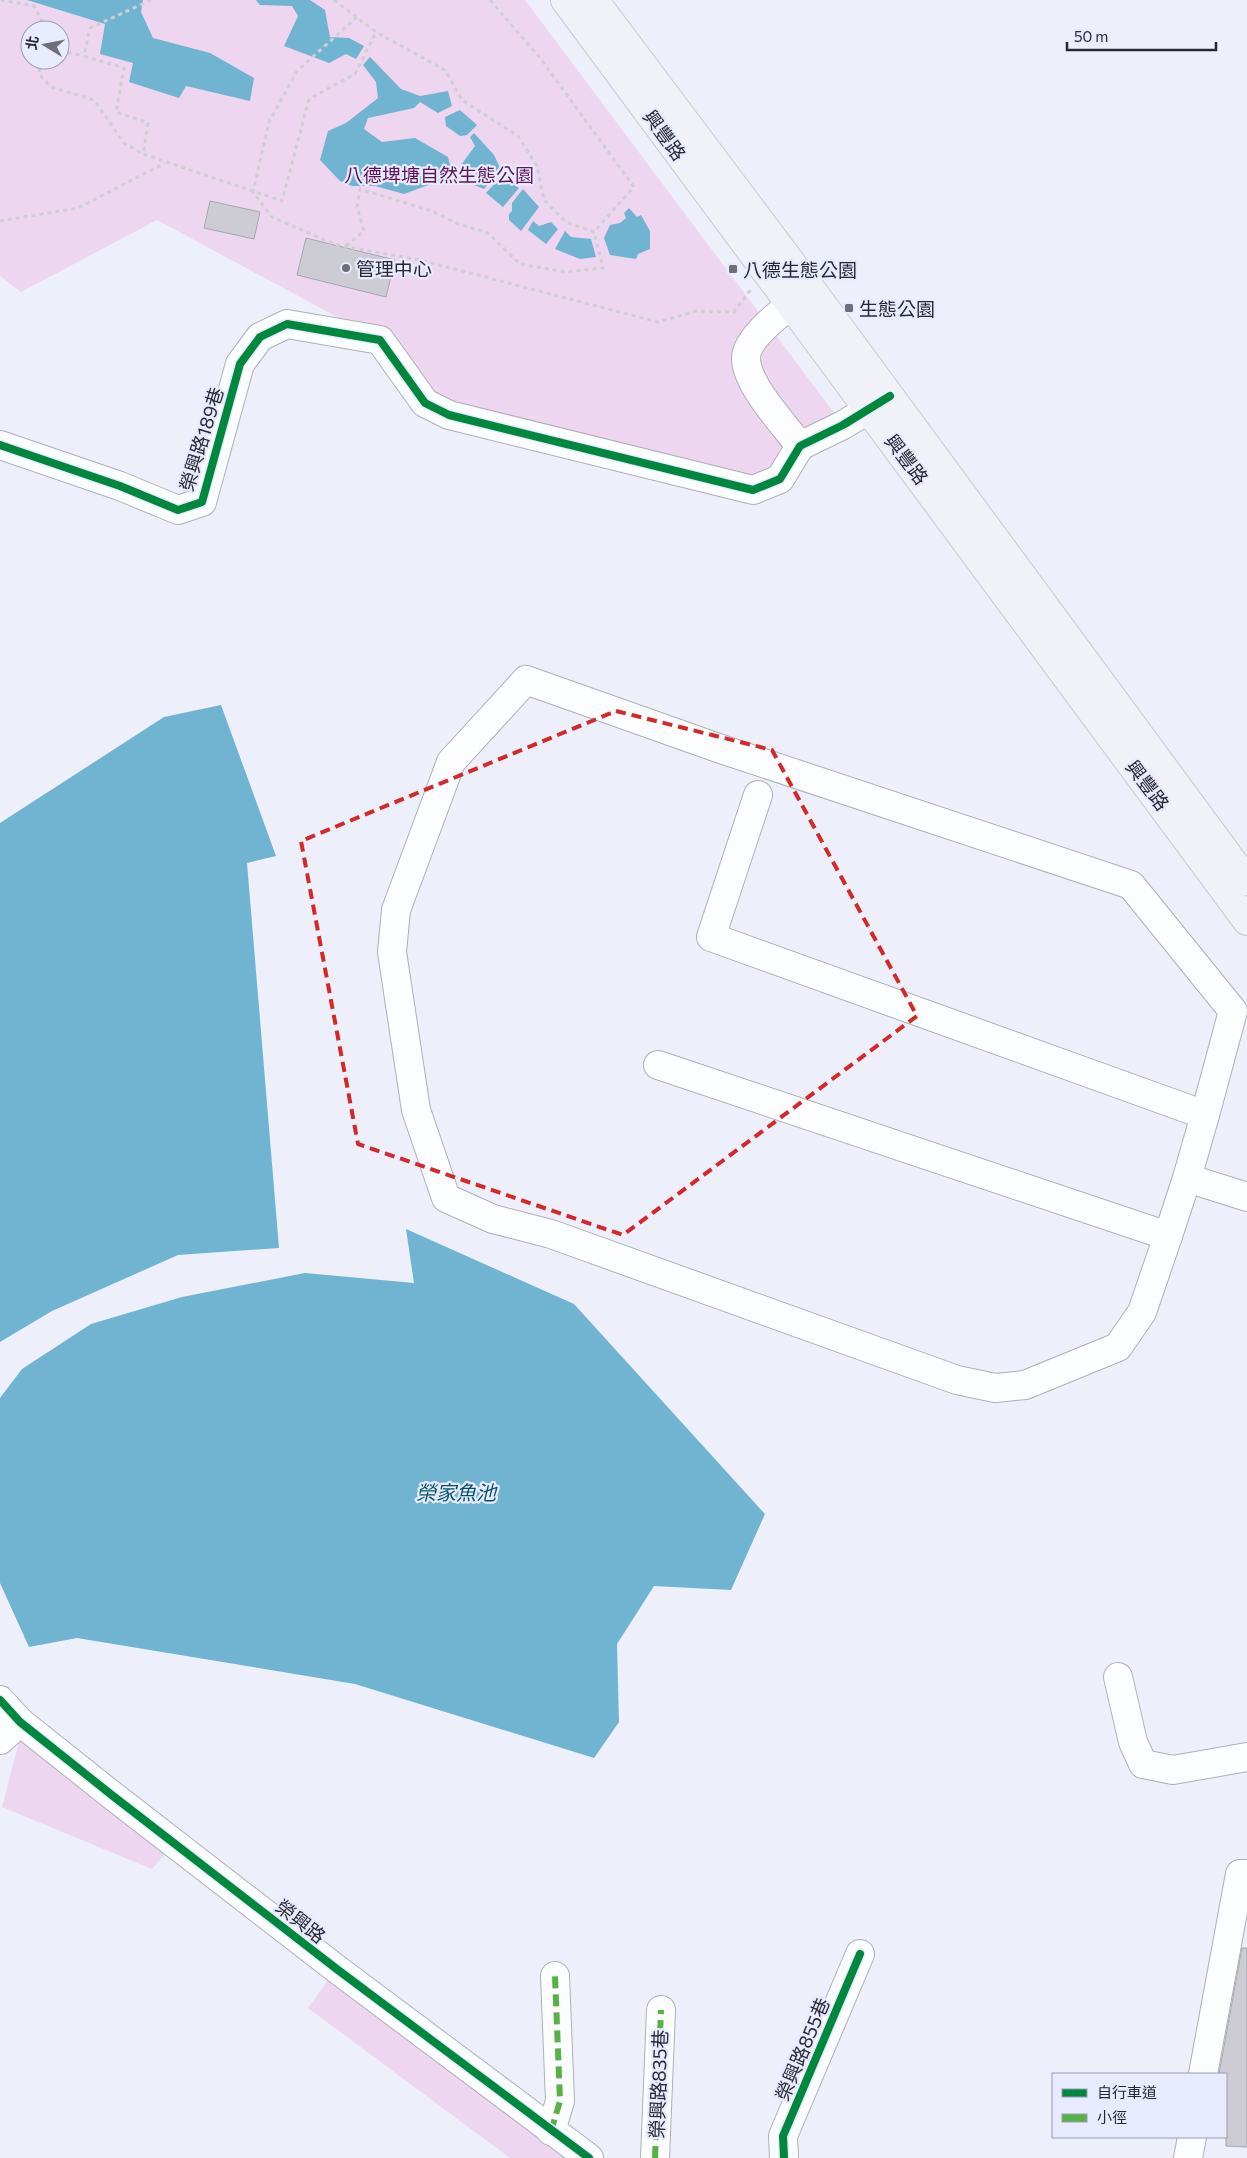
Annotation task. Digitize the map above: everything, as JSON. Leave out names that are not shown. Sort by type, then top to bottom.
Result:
[{"type":"main road","name":"興豐路","points":[[565,0],[790,305],[880,403],[1247,881]]},
{"type":"main road","name":"興豐路","points":[[594,0],[811,289],[880,403],[1247,921]]},
{"type":"street","points":[[811,289],[755,336],[746,358],[752,381],[800,446],[880,403]]},
{"type":"street","name":"榮興路189巷","points":[[0,446],[120,486],[178,510],[202,502],[240,364],[260,337],[287,324],[380,340],[425,403],[449,415],[753,490],[780,479],[800,446]]},
{"type":"street","points":[[526,680],[721,749],[1130,886],[1233,1011],[1187,1178],[1142,1312],[1118,1347],[1025,1385],[995,1388],[957,1380],[551,1234],[493,1219],[446,1198],[416,1110],[392,952],[396,910],[451,762],[526,680]]},
{"type":"street","points":[[758,795],[711,937],[1205,1115]]},
{"type":"street","points":[[658,1065],[1168,1236]]},
{"type":"street","points":[[1187,1178],[1247,1197]]},
{"type":"street","points":[[1118,1678],[1133,1742],[1143,1764],[1173,1770],[1247,1757]]},
{"type":"street","name":"榮興路","points":[[0,1700],[20,1722],[128,1808],[550,2131],[589,2158]]},
{"type":"street","points":[[0,1740],[20,1722]]},
{"type":"street","points":[[1203,2073],[1240,1874],[1247,1874]]},
{"type":"street","name":"榮興路855巷","points":[[784,2158],[783,2136],[860,1954]]},
{"type":"street","points":[[550,2131],[560,2101],[555,1976]]},
{"type":"street","name":"榮興路835巷","points":[[655,2158],[661,2010]]},
{"type":"street","points":[[1188,2158],[1192,2138]]},
{"type":"path","points":[[1,0],[34,6],[41,20]]},
{"type":"path","points":[[84,56],[90,28],[151,0]]},
{"type":"path","points":[[334,0],[376,32],[445,70],[462,100],[518,136],[537,166],[544,200],[566,222],[594,232]]},
{"type":"path","points":[[490,0],[540,58],[634,188],[594,232]]},
{"type":"path","points":[[253,192],[269,122],[297,72],[357,17]]},
{"type":"path","points":[[39,70],[39,74],[51,87],[94,100],[124,143],[143,154],[282,201],[308,100],[355,74],[376,32]]},
{"type":"path","points":[[70,53],[124,68],[116,112],[148,123],[143,154]]},
{"type":"path","points":[[0,221],[78,208],[166,162]]},
{"type":"path","points":[[345,247],[364,231],[357,207],[360,189],[432,211],[456,223],[488,233],[520,264],[566,272],[603,268],[594,232]]},
{"type":"path","points":[[253,192],[272,217],[336,245],[420,260],[658,322],[696,311],[734,312],[756,282]]},
{"type":"highlighted area","points":[[616,711],[772,750],[917,1016],[623,1235],[358,1144],[301,841]]},
{"type":"green space","name":"八德埤塘自然生態公園","points":[[0,0],[525,0],[843,425],[753,490],[449,415],[380,340],[157,220],[21,292],[0,276]]},
{"type":"green space","points":[[22,1731],[169,1849],[152,1869],[2,1807]]},
{"type":"green space","points":[[331,1976],[575,2158],[510,2158],[308,2008]]},
{"type":"water","points":[[27,0],[143,0],[141,12],[153,38],[210,53],[254,78],[250,101],[186,86],[179,98],[129,82],[133,63],[100,54],[105,24]]},
{"type":"water","points":[[256,0],[310,0],[325,10],[330,37],[349,38],[364,46],[356,59],[346,54],[329,63],[284,46],[298,16],[292,6],[260,5]]},
{"type":"water","points":[[370,57],[401,89],[420,96],[448,91],[452,106],[438,113],[420,102],[414,108],[368,118],[364,129],[382,142],[415,138],[448,157],[453,176],[404,194],[375,186],[352,186],[340,181],[320,160],[328,131],[346,123],[378,98],[376,82],[363,65]]},
{"type":"water","points":[[460,110],[477,125],[467,135],[460,136],[446,126],[445,117]]},
{"type":"water","points":[[474,133],[494,155],[501,170],[484,189],[469,183],[461,165],[475,146],[470,137]]},
{"type":"water","points":[[508,180],[519,188],[503,207],[486,193],[497,181],[503,184]]},
{"type":"water","points":[[523,189],[539,207],[521,231],[509,220],[509,214],[512,211],[512,203]]},
{"type":"water","points":[[629,208],[637,217],[641,215],[650,231],[650,249],[638,254],[636,259],[610,255],[604,238],[610,225],[620,223],[626,218],[624,213]]},
{"type":"water","points":[[533,221],[539,226],[551,222],[558,229],[546,244],[528,230]]},
{"type":"water","points":[[565,231],[571,237],[591,239],[596,257],[580,259],[555,249]]},
{"type":"water","points":[[221,705],[276,856],[247,863],[279,1248],[178,1255],[52,1311],[0,1342],[0,823],[164,717]]},
{"type":"water","name":"榮家魚池","points":[[406,1229],[574,1304],[765,1514],[731,1590],[654,1586],[617,1644],[619,1722],[594,1758],[355,1684],[77,1638],[29,1647],[0,1583],[0,1398],[22,1369],[91,1324],[182,1297],[305,1273],[414,1283]]},
{"type":"building","points":[[210,201],[260,212],[254,239],[204,228]]},
{"type":"building","name":"管理中心","points":[[306,238],[395,260],[386,297],[297,275]]},
{"type":"building","points":[[1242,1948],[1247,1948],[1247,2147],[1226,2146],[1227,2073],[1219,2073]]},
{"type":"marked path","points":[[551,2131],[560,2101],[555,1976]]},
{"type":"marked path","points":[[655,2158],[661,2010]]},
{"type":"cycle path","points":[[0,445],[120,486],[178,510],[202,502],[240,364],[260,337],[287,324],[380,340],[425,403],[449,415],[753,490],[780,479],[800,446],[843,425],[890,396]]},
{"type":"cycle path","points":[[0,1700],[20,1722],[113,1796],[338,1970],[589,2158]]},
{"type":"cycle path","points":[[784,2158],[783,2136],[860,1954]]},
{"type":"place","name":"管理中心","points":[[346,268]]},
{"type":"place","name":"八德生態公園","points":[[733,269]]},
{"type":"place","name":"生態公園","points":[[849,308]]}]
